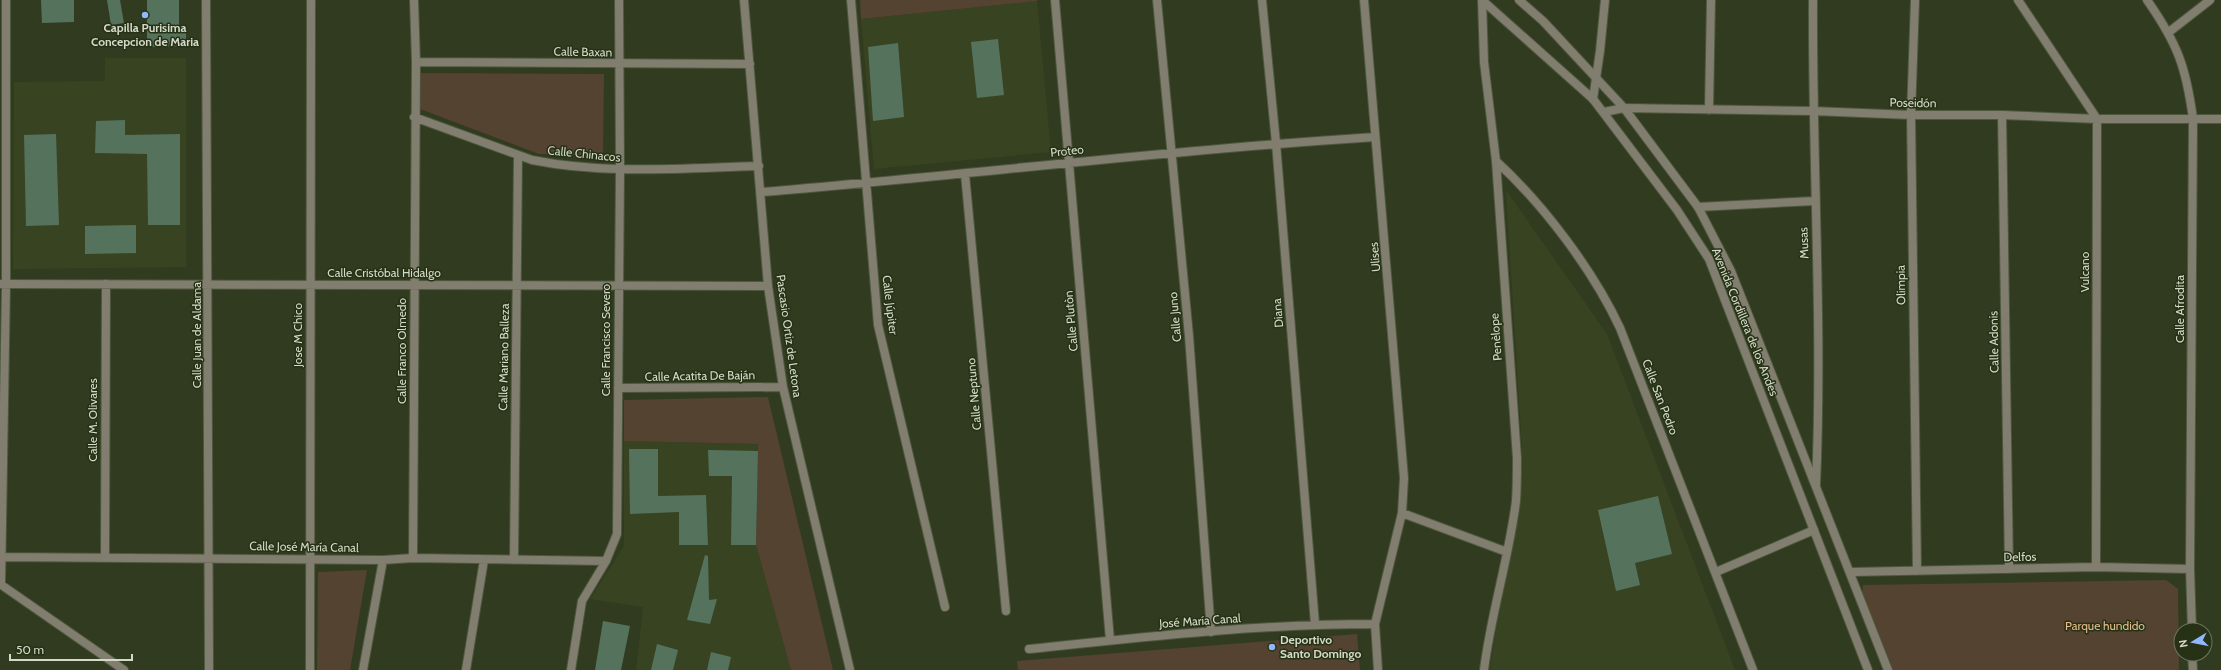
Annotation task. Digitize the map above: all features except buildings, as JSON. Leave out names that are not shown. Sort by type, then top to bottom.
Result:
[{"type":"street","name":"Calle Juan de Aldama","points":[[206,0],[209,285],[209,670]]},
{"type":"street","name":"Jose M Chico","points":[[310,670],[309,286],[311,0]]},
{"type":"street","name":"Calle Franco Olmedo","points":[[413,558],[414,117],[416,62],[414,0]]},
{"type":"street","name":"Calle Francisco Severo","points":[[571,670],[582,601],[606,561],[617,534],[620,170],[618,0]]},
{"type":"street","name":"Pascasio Ortiz de Letona","points":[[744,0],[762,192],[768,286],[783,387],[850,670]]},
{"type":"street","name":"Calle Júpiter","points":[[851,0],[878,325],[945,607]]},
{"type":"street","name":"Calle Plutòn","points":[[1055,0],[1110,640]]},
{"type":"street","name":"Calle Juno","points":[[1157,0],[1173,152],[1189,336],[1211,632]]},
{"type":"street","name":"Diana","points":[[1262,0],[1276,143],[1315,624]]},
{"type":"street","name":"Ulises","points":[[1364,0],[1404,478],[1402,513],[1374,624],[1378,670]]},
{"type":"street","name":"Avenida Cordillera de los Andes","points":[[1482,0],[1593,99],[1677,210],[1709,259],[1868,670]]},
{"type":"street","name":"Penèlope","points":[[1482,0],[1484,62],[1496,161],[1517,458],[1516,500],[1507,552],[1489,633],[1484,670]]},
{"type":"street","name":"Avenida Cordillera de los Andes","points":[[1519,0],[1543,21],[1624,108],[1698,207],[1732,272],[1851,572],[1888,670]]},
{"type":"street","points":[[1593,99],[1605,0]]},
{"type":"street","points":[[1709,110],[1711,0]]},
{"type":"street","name":"Musas","points":[[1813,0],[1812,111],[1819,344],[1816,485]]},
{"type":"street","name":"Olimpia","points":[[1915,0],[1911,115],[1917,571]]},
{"type":"street","points":[[2018,0],[2097,120]]},
{"type":"street","name":"Calle Afrodita","points":[[2147,0],[2169,32],[2182,61],[2189,84],[2193,119],[2190,569],[2192,622]]},
{"type":"street","points":[[2169,32],[2210,0]]},
{"type":"street","points":[[4,5],[0,584],[124,670]]},
{"type":"street","name":"Calle Baxan","points":[[416,62],[619,65],[750,64]]},
{"type":"street","name":"Poseidón","points":[[1604,112],[1624,108],[1812,111],[1911,115],[2002,115],[2097,120],[2221,119]]},
{"type":"street","name":"Calle Adonis","points":[[2002,115],[2009,569]]},
{"type":"street","name":"Calle Chinacos","points":[[414,117],[518,155],[552,164],[620,170],[759,166]]},
{"type":"street","name":"Vulcano","points":[[2096,567],[2097,120]]},
{"type":"street","name":"Proteo","points":[[762,192],[965,174],[1173,152],[1276,143],[1375,137]]},
{"type":"street","name":"Calle Mariano Balleza","points":[[514,560],[518,155]]},
{"type":"street","name":"Calle San Pedro","points":[[1496,161],[1536,201],[1596,282],[1608,304],[1620,328],[1753,670]]},
{"type":"street","name":"Calle Neptuno","points":[[965,174],[1006,611]]},
{"type":"street","points":[[1698,207],[1814,201]]},
{"type":"street","name":"Calle Cristóbal Hidalgo","points":[[3,284],[768,286]]},
{"type":"street","name":"Calle M. Olivares","points":[[105,556],[106,284]]},
{"type":"street","name":"Calle Acatita De Baján","points":[[618,388],[783,387]]},
{"type":"street","points":[[1402,513],[1507,552]]},
{"type":"street","points":[[1716,572],[1814,530]]},
{"type":"street","name":"Calle José María Canal","points":[[1,557],[105,556],[383,560],[413,558],[606,561]]},
{"type":"street","points":[[363,670],[383,560]]},
{"type":"street","points":[[466,670],[484,560]]},
{"type":"street","name":"Delfos","points":[[1851,572],[2096,567],[2190,569]]},
{"type":"street","name":"José María Canal","points":[[1029,649],[1110,640],[1315,624],[1374,624]]},
{"type":"shaded area","points":[[1037,1],[1051,152],[874,169],[861,19]]},
{"type":"shaded area","points":[[105,58],[186,58],[186,267],[13,269],[14,82],[105,81]]},
{"type":"shaded area","points":[[1506,190],[1607,334],[1735,670],[1490,670],[1522,449]]},
{"type":"shaded area","points":[[624,441],[758,444],[756,545],[791,670],[636,670],[643,607],[590,599],[624,546]]},
{"type":"green space","points":[[860,0],[1037,0],[1037,1],[861,19]]},
{"type":"green space","points":[[419,73],[604,74],[603,156],[539,154],[420,109]]},
{"type":"green space","points":[[768,397],[833,670],[791,670],[756,545],[758,444],[624,441],[624,400]]},
{"type":"green space","points":[[367,570],[350,670],[317,670],[318,572]]},
{"type":"green space","name":"Parque hundido","points":[[2166,580],[2178,589],[2178,622],[2173,622],[2173,662],[2179,662],[2179,670],[1891,670],[1862,597],[1863,585]]},
{"type":"green space","name":"Deportivo Santo Domingo","points":[[1357,634],[1360,670],[1018,670],[1017,661]]},
{"type":"place","name":"Capilla Purisima Concepcion de Maria","points":[[145,15]]},
{"type":"place","name":"Deportivo Santo Domingo","points":[[1272,647]]}]
